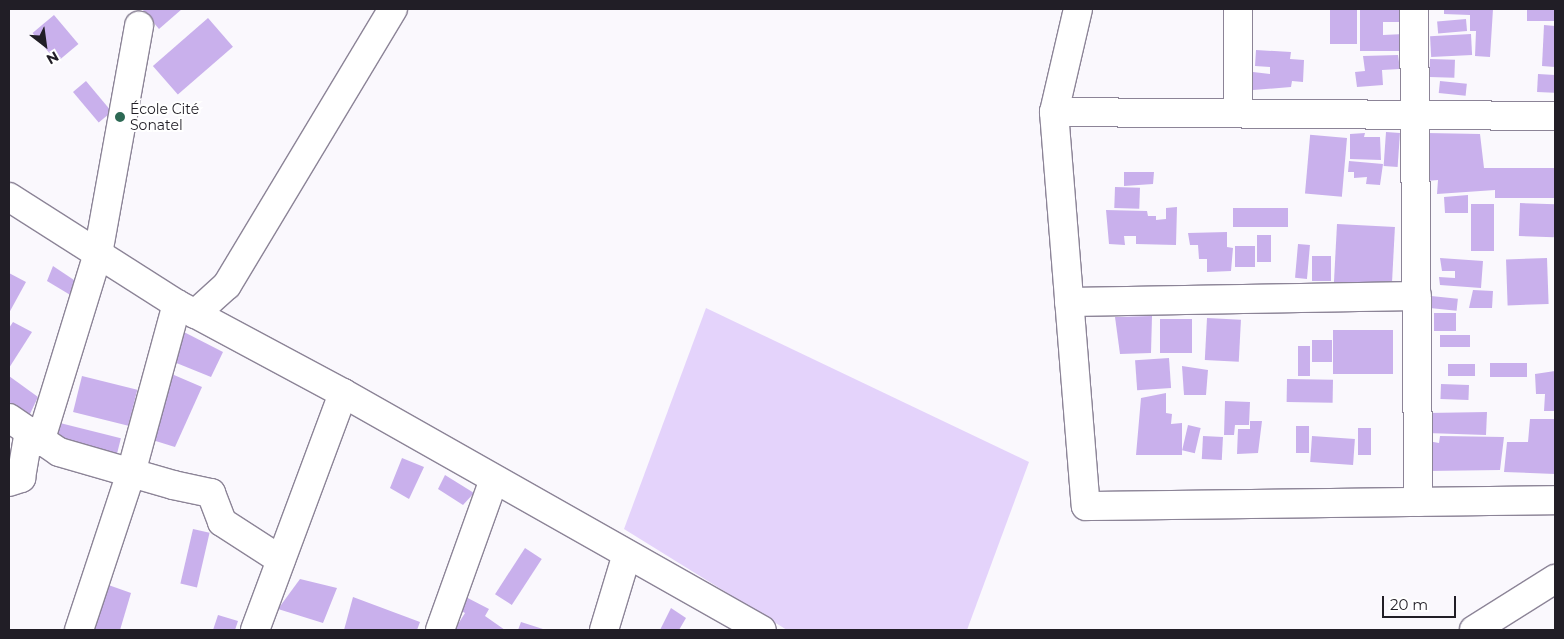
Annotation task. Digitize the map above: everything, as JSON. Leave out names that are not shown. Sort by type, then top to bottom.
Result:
[{"type":"street","points":[[79,630],[186,309],[227,285],[393,9]]},
{"type":"street","points":[[1078,9],[1054,112],[1086,506],[1555,500]]},
{"type":"street","points":[[1238,9],[1238,113]]},
{"type":"street","points":[[1414,9],[1418,502]]},
{"type":"street","points":[[9,482],[21,478],[26,431],[98,254],[139,26]]},
{"type":"street","points":[[1054,112],[1555,116]]},
{"type":"street","points":[[9,197],[186,309],[343,393],[762,630]]},
{"type":"street","points":[[1069,302],[1417,296]]},
{"type":"street","points":[[255,630],[343,393]]},
{"type":"street","points":[[26,431],[59,452],[130,473],[211,493],[222,522],[280,560]]},
{"type":"street","points":[[440,630],[494,479]]},
{"type":"street","points":[[604,630],[627,554]]},
{"type":"street","points":[[1474,630],[1555,579]]},
{"type":"shaded area","points":[[706,308],[1029,462],[967,630],[787,630],[624,529]]},
{"type":"building","points":[[142,9],[182,9],[159,29]]},
{"type":"building","points":[[1330,9],[1357,9],[1357,44],[1330,44]]},
{"type":"building","points":[[1360,9],[1405,9],[1404,22],[1383,22],[1383,35],[1404,34],[1404,51],[1360,51]]},
{"type":"building","points":[[1444,9],[1493,9],[1490,57],[1475,56],[1476,31],[1470,31],[1470,15],[1444,14]]},
{"type":"building","points":[[1527,9],[1555,9],[1555,21],[1527,21]]},
{"type":"building","points":[[54,15],[78,44],[57,62],[33,33]]},
{"type":"building","points":[[208,18],[233,47],[178,95],[153,66]]},
{"type":"building","points":[[1466,19],[1467,31],[1438,33],[1437,22]]},
{"type":"building","points":[[1544,25],[1555,26],[1555,67],[1542,66]]},
{"type":"building","points":[[1471,34],[1472,55],[1431,57],[1430,36]]},
{"type":"building","points":[[1256,50],[1291,52],[1290,59],[1304,60],[1303,82],[1292,81],[1291,87],[1253,90],[1253,72],[1270,74],[1270,67],[1255,66]]},
{"type":"building","points":[[1398,55],[1400,69],[1382,70],[1383,85],[1357,87],[1355,72],[1365,71],[1363,56]]},
{"type":"building","points":[[1430,59],[1455,60],[1454,78],[1429,77]]},
{"type":"building","points":[[1538,74],[1555,75],[1554,93],[1537,92]]},
{"type":"building","points":[[86,81],[112,112],[99,123],[73,92]]},
{"type":"building","points":[[1440,81],[1467,84],[1466,96],[1439,93]]},
{"type":"building","points":[[1386,132],[1400,133],[1398,167],[1384,166]]},
{"type":"building","points":[[1365,133],[1364,137],[1380,137],[1381,160],[1350,159],[1350,134]]},
{"type":"building","points":[[1427,133],[1480,134],[1484,168],[1555,168],[1555,198],[1495,198],[1495,190],[1437,194],[1438,180],[1426,181]]},
{"type":"building","points":[[1310,135],[1347,138],[1342,197],[1305,194]]},
{"type":"building","points":[[1349,161],[1383,164],[1380,185],[1366,184],[1367,177],[1354,178],[1354,172],[1348,172]]},
{"type":"building","points":[[1124,172],[1154,172],[1153,184],[1124,186]]},
{"type":"building","points":[[1115,187],[1140,188],[1139,209],[1114,208]]},
{"type":"building","points":[[1468,195],[1468,213],[1445,213],[1444,197]]},
{"type":"building","points":[[1520,203],[1555,204],[1554,237],[1519,236]]},
{"type":"building","points":[[1471,204],[1494,204],[1494,251],[1471,251]]},
{"type":"building","points":[[1177,207],[1176,245],[1136,244],[1136,236],[1124,236],[1125,245],[1109,244],[1106,210],[1147,211],[1148,216],[1156,216],[1156,220],[1166,219],[1166,208]]},
{"type":"building","points":[[1233,208],[1288,208],[1288,227],[1233,227]]},
{"type":"building","points":[[1337,224],[1395,227],[1392,292],[1334,289]]},
{"type":"building","points":[[1227,232],[1227,247],[1233,248],[1231,271],[1207,272],[1207,259],[1199,259],[1198,245],[1190,245],[1188,233]]},
{"type":"building","points":[[1257,235],[1271,235],[1271,262],[1257,262]]},
{"type":"building","points":[[1298,244],[1310,245],[1307,279],[1295,278]]},
{"type":"building","points":[[1235,246],[1255,246],[1255,267],[1235,267]]},
{"type":"building","points":[[1312,256],[1331,256],[1331,281],[1312,281]]},
{"type":"building","points":[[1440,258],[1483,261],[1481,288],[1440,285],[1439,277],[1455,278],[1455,271],[1442,271]]},
{"type":"building","points":[[1547,258],[1549,304],[1508,305],[1506,259]]},
{"type":"building","points":[[53,266],[80,284],[72,296],[47,281]]},
{"type":"building","points":[[9,273],[26,282],[9,313]]},
{"type":"building","points":[[1473,290],[1493,291],[1492,308],[1469,308]]},
{"type":"building","points":[[1431,296],[1458,299],[1457,311],[1430,308]]},
{"type":"building","points":[[1434,313],[1456,313],[1456,331],[1434,331]]},
{"type":"building","points":[[1152,316],[1151,353],[1120,354],[1115,317]]},
{"type":"building","points":[[1207,318],[1241,320],[1239,362],[1205,360]]},
{"type":"building","points":[[1160,319],[1192,319],[1192,353],[1160,353]]},
{"type":"building","points":[[13,322],[32,332],[9,368],[9,328]]},
{"type":"building","points":[[180,330],[223,352],[211,377],[169,360]]},
{"type":"building","points":[[1333,330],[1393,330],[1393,374],[1333,374]]},
{"type":"building","points":[[1440,335],[1470,335],[1470,347],[1440,347]]},
{"type":"building","points":[[1312,340],[1332,340],[1332,362],[1312,362]]},
{"type":"building","points":[[1298,346],[1310,346],[1310,376],[1298,376]]},
{"type":"building","points":[[1169,358],[1171,388],[1137,390],[1135,360]]},
{"type":"building","points":[[1490,363],[1527,363],[1527,377],[1490,377]]},
{"type":"building","points":[[1448,364],[1475,364],[1475,376],[1448,376]]},
{"type":"building","points":[[1182,366],[1208,370],[1206,395],[1184,395]]},
{"type":"building","points":[[1555,371],[1555,411],[1544,411],[1545,394],[1536,394],[1535,374]]},
{"type":"building","points":[[167,372],[202,387],[175,447],[146,438]]},
{"type":"building","points":[[9,376],[38,397],[29,416],[9,402]]},
{"type":"building","points":[[82,376],[137,390],[128,426],[73,412]]},
{"type":"building","points":[[1287,379],[1333,380],[1333,403],[1287,402]]},
{"type":"building","points":[[1441,384],[1469,385],[1468,400],[1440,399]]},
{"type":"building","points":[[1166,393],[1166,413],[1172,414],[1171,424],[1182,423],[1182,455],[1136,455],[1141,398]]},
{"type":"building","points":[[1225,401],[1250,402],[1249,425],[1235,425],[1234,435],[1224,435]]},
{"type":"building","points":[[1487,412],[1486,435],[1427,433],[1427,413]]},
{"type":"building","points":[[1530,419],[1555,419],[1555,474],[1504,472],[1507,442],[1528,442]]},
{"type":"building","points":[[52,421],[121,438],[115,462],[46,445]]},
{"type":"building","points":[[1250,421],[1262,421],[1258,453],[1237,454],[1238,429],[1250,429]]},
{"type":"building","points":[[1188,425],[1201,428],[1195,453],[1182,450]]},
{"type":"building","points":[[1296,426],[1309,426],[1309,453],[1296,453]]},
{"type":"building","points":[[1358,428],[1371,428],[1371,455],[1358,455]]},
{"type":"building","points":[[1203,436],[1223,437],[1222,460],[1202,459]]},
{"type":"building","points":[[1312,436],[1355,439],[1353,465],[1310,462]]},
{"type":"building","points":[[1440,436],[1504,437],[1500,470],[1427,471],[1428,441],[1439,443]]},
{"type":"building","points":[[402,458],[424,467],[409,499],[390,488]]},
{"type":"building","points":[[445,475],[474,493],[463,505],[438,489]]},
{"type":"building","points":[[193,529],[210,533],[197,587],[180,584]]},
{"type":"building","points":[[525,548],[542,559],[512,605],[495,594]]},
{"type":"building","points":[[300,579],[337,588],[323,623],[278,609]]},
{"type":"building","points":[[100,582],[131,593],[120,630],[82,630]]},
{"type":"building","points":[[460,594],[489,609],[485,616],[505,630],[455,629],[465,613],[453,606]]},
{"type":"building","points":[[353,597],[420,622],[417,630],[344,630]]},
{"type":"building","points":[[671,608],[686,618],[679,630],[660,630]]},
{"type":"building","points":[[218,615],[238,621],[235,630],[213,630]]},
{"type":"building","points":[[521,622],[546,630],[518,630]]},
{"type":"place","name":"École Cité Sonatel","points":[[120,117]]}]
